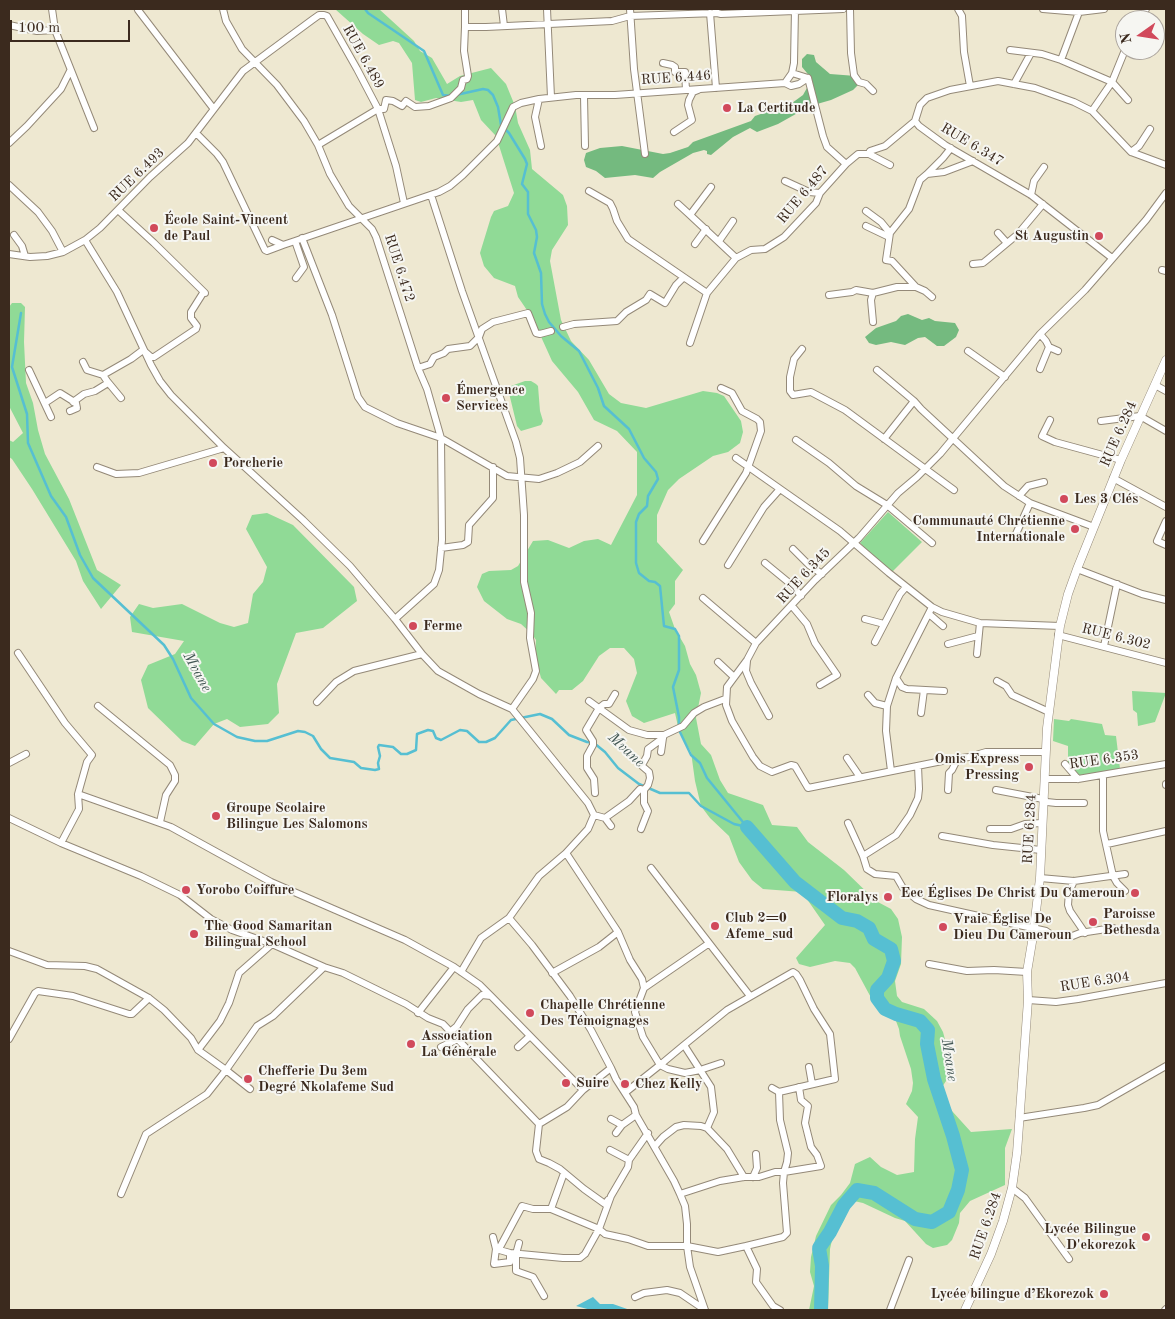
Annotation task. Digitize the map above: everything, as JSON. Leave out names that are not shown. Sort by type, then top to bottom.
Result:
[{"type":"street","points":[[52,9],[55,30],[94,128]]},
{"type":"street","name":"RUE 6.472","points":[[223,9],[226,21],[238,42],[304,121],[318,145],[330,174],[349,206],[372,229],[418,368],[427,389],[441,438],[441,548],[439,570],[434,584],[395,619]]},
{"type":"street","points":[[318,145],[378,109],[384,109],[386,100],[393,101],[402,106],[406,101],[415,107],[429,106],[451,98],[461,88],[463,80],[467,79],[468,76],[464,51],[465,9]]},
{"type":"street","points":[[502,9],[504,26]]},
{"type":"street","points":[[547,9],[551,97]]},
{"type":"street","points":[[785,83],[792,73],[794,63],[795,9]]},
{"type":"street","points":[[465,27],[612,21],[630,12],[843,9]]},
{"type":"street","points":[[850,9],[851,53],[854,74],[859,82],[866,84],[873,91]]},
{"type":"street","points":[[958,9],[962,16],[964,52],[970,86]]},
{"type":"street","points":[[1044,9],[1079,12],[1104,9]]},
{"type":"street","points":[[138,10],[213,108]]},
{"type":"street","points":[[630,12],[637,93],[645,154]]},
{"type":"street","points":[[714,12],[716,88]]},
{"type":"street","points":[[1061,60],[1079,12]]},
{"type":"street","name":"RUE 6.489","points":[[254,63],[319,15],[327,16],[378,109]]},
{"type":"street","points":[[9,26],[37,31],[55,30]]},
{"type":"street","points":[[1010,50],[1061,60],[1094,76],[1112,82],[1128,100]]},
{"type":"street","points":[[1014,84],[1031,53]]},
{"type":"street","points":[[1092,111],[1112,82],[1121,60]]},
{"type":"street","name":"RUE 6.493","points":[[9,254],[47,256],[73,248],[85,240],[188,144],[213,108],[243,71],[254,63]]},
{"type":"street","points":[[662,63],[675,67],[675,72],[685,72],[683,90],[689,100]]},
{"type":"street","points":[[9,143],[62,89],[70,71]]},
{"type":"street","points":[[792,73],[808,78]]},
{"type":"street","points":[[792,73],[799,84],[808,78]]},
{"type":"street","points":[[808,78],[822,136],[827,147],[846,164]]},
{"type":"street","points":[[890,165],[870,154],[870,151],[885,146],[915,121],[920,105],[926,98],[950,90],[998,81],[1056,95],[1079,104],[1092,111],[1131,152],[1166,165]]},
{"type":"street","name":"RUE 6.446","points":[[196,133],[223,162],[267,251],[430,195],[450,186],[496,141],[513,107],[521,103],[551,97],[785,83],[791,86],[799,84]]},
{"type":"street","points":[[674,132],[692,120],[688,105],[689,100],[692,92],[699,89]]},
{"type":"street","points":[[584,96],[585,146]]},
{"type":"street","points":[[539,100],[535,117],[541,146]]},
{"type":"street","points":[[378,109],[396,166],[404,203]]},
{"type":"street","name":"RUE 6.347","points":[[915,121],[919,126],[951,148],[1031,195],[1112,258]]},
{"type":"street","points":[[1131,152],[1139,146],[1150,129]]},
{"type":"street","points":[[932,297],[916,287],[892,261],[886,260],[889,235],[909,209],[920,180],[944,158],[951,148]]},
{"type":"street","name":"RUE 6.487","points":[[690,343],[707,293],[736,258],[751,250],[764,249],[784,237],[816,203],[820,193],[846,164],[861,151],[870,154]]},
{"type":"street","points":[[927,174],[944,172],[973,161]]},
{"type":"street","points":[[1031,195],[1034,181],[1044,167]]},
{"type":"street","points":[[785,181],[809,192],[820,193]]},
{"type":"street","points":[[9,185],[38,212],[52,231],[63,252]]},
{"type":"street","points":[[690,215],[712,187]]},
{"type":"street","points":[[589,191],[610,203],[614,209],[617,221],[628,239],[682,278],[707,293]]},
{"type":"street","name":"RUE 6.345","points":[[725,699],[727,687],[747,660],[756,643],[853,544],[887,505],[925,470],[996,386],[1006,377],[1040,334],[1086,290],[1146,220],[1166,192]]},
{"type":"street","points":[[430,195],[520,458],[524,514],[524,582],[531,613],[530,638],[536,671],[533,679],[512,708]]},
{"type":"street","points":[[678,204],[736,258]]},
{"type":"street","points":[[973,264],[988,260],[1018,234],[1043,204]]},
{"type":"street","points":[[118,210],[205,293],[203,293],[191,312],[191,318],[196,329],[152,357],[143,350]]},
{"type":"street","points":[[866,211],[881,222],[889,235]]},
{"type":"street","points":[[719,241],[733,221]]},
{"type":"street","points":[[866,226],[889,235]]},
{"type":"street","points":[[695,244],[706,229]]},
{"type":"street","points":[[998,233],[1006,243]]},
{"type":"street","points":[[14,235],[22,246],[25,256]]},
{"type":"street","points":[[85,240],[117,292],[143,350],[169,398],[303,520],[350,566],[438,671],[458,683],[512,708],[588,803],[594,815],[605,818],[611,826]]},
{"type":"street","points":[[272,240],[283,245]]},
{"type":"street","points":[[296,278],[304,267],[298,240]]},
{"type":"street","points":[[298,240],[335,324],[358,397],[365,407],[407,427],[441,438],[507,476],[535,479],[557,473],[580,462],[598,446]]},
{"type":"street","points":[[563,327],[574,324],[617,321],[626,312],[646,300],[650,294],[665,303],[682,278]]},
{"type":"street","points":[[829,295],[856,290],[873,293],[898,287],[916,287]]},
{"type":"street","points":[[873,293],[871,300],[873,322]]},
{"type":"street","points":[[418,368],[430,364],[434,357],[448,349],[470,346],[479,337],[482,329],[492,322],[528,313],[536,333],[540,334],[551,331]]},
{"type":"street","points":[[1040,334],[1046,340],[1049,347],[1058,351]]},
{"type":"street","points":[[1040,369],[1049,347]]},
{"type":"street","points":[[83,362],[87,370],[104,375],[143,350]]},
{"type":"street","points":[[802,350],[794,360],[790,377],[790,391],[793,395],[812,392],[845,410],[954,490]]},
{"type":"street","points":[[968,350],[1006,377]]},
{"type":"street","name":"RUE 6.284","points":[[964,1310],[991,1254],[1012,1188],[1028,1000],[1027,972],[1040,878],[1046,752],[1058,635],[1068,594],[1077,568],[1113,478],[1166,360]]},
{"type":"street","points":[[29,370],[51,417]]},
{"type":"street","points":[[877,370],[914,401],[1004,486],[1030,503],[1094,528]]},
{"type":"street","points":[[104,375],[108,383],[121,398]]},
{"type":"street","points":[[73,402],[84,394],[95,391],[108,383]]},
{"type":"street","points":[[1154,385],[1166,391]]},
{"type":"street","points":[[703,540],[747,470],[761,431],[760,422],[752,415],[742,411],[732,393],[721,388]]},
{"type":"street","points":[[45,403],[60,393],[76,403],[77,406],[70,411]]},
{"type":"street","points":[[884,439],[914,401]]},
{"type":"street","points":[[1101,421],[1140,416],[1166,431]]},
{"type":"street","points":[[1050,420],[1039,435],[1055,442],[1121,460]]},
{"type":"street","points":[[796,440],[829,463],[856,486],[887,505],[932,544]]},
{"type":"street","points":[[97,466],[116,474],[139,473],[224,448]]},
{"type":"street","points":[[441,548],[468,542],[469,525],[493,498],[493,467]]},
{"type":"street","points":[[507,476],[520,470],[526,471],[535,479]]},
{"type":"street","points":[[747,470],[780,489],[840,531],[853,544],[932,607],[942,612],[980,623],[1060,626]]},
{"type":"street","points":[[1113,478],[1166,507]]},
{"type":"street","points":[[1019,496],[1028,486],[1044,482]]},
{"type":"street","points":[[728,565],[764,506],[780,489]]},
{"type":"street","points":[[1015,536],[1030,503]]},
{"type":"street","points":[[1166,522],[1157,541],[1166,546]]},
{"type":"street","points":[[793,549],[809,565],[822,574]]},
{"type":"street","points":[[765,563],[793,586],[801,596]]},
{"type":"street","points":[[1077,568],[1142,594],[1166,600]]},
{"type":"street","points":[[1104,646],[1117,584]]},
{"type":"street","points":[[875,642],[906,586]]},
{"type":"street","points":[[703,598],[756,643]]},
{"type":"street","points":[[792,606],[807,624],[815,643],[837,676],[820,685]]},
{"type":"street","points":[[891,771],[886,732],[887,706],[896,678],[932,607]]},
{"type":"street","points":[[929,614],[943,626]]},
{"type":"street","points":[[865,619],[884,624]]},
{"type":"street","points":[[977,654],[980,623]]},
{"type":"street","name":"RUE 6.302","points":[[1058,635],[1166,662]]},
{"type":"street","points":[[948,644],[978,636]]},
{"type":"street","points":[[18,653],[65,723],[92,756],[87,762],[78,794],[79,809],[61,842]]},
{"type":"street","points":[[317,702],[336,682],[354,671],[422,654]]},
{"type":"street","points":[[747,660],[746,671],[750,683],[769,716]]},
{"type":"street","points":[[718,662],[734,677]]},
{"type":"street","points":[[896,678],[902,687],[907,690],[944,691]]},
{"type":"street","points":[[997,681],[1006,686],[1012,696],[1049,712]]},
{"type":"street","points":[[921,713],[924,690]]},
{"type":"street","points":[[595,793],[594,779],[587,768],[587,756],[593,741],[592,737],[585,731],[599,708],[604,704],[609,704],[615,694]]},
{"type":"street","points":[[868,695],[875,703],[887,706]]},
{"type":"street","points":[[641,829],[648,811],[644,803],[644,790],[650,778],[648,772],[642,766],[648,749],[663,736],[683,726],[694,713],[725,699],[732,721],[753,758],[764,769],[774,772],[791,765],[796,766],[808,788],[986,752],[1046,752]]},
{"type":"street","points":[[589,701],[629,730],[647,735],[663,736]]},
{"type":"street","points":[[98,706],[170,765],[175,775],[175,781],[166,795],[160,822]]},
{"type":"street","points":[[661,752],[663,736]]},
{"type":"street","points":[[9,762],[26,754]]},
{"type":"street","points":[[847,758],[860,778]]},
{"type":"street","points":[[948,790],[949,773],[958,758]]},
{"type":"street","points":[[1064,764],[1078,779]]},
{"type":"street","name":"RUE 6.353","points":[[1045,779],[1078,779],[1166,764]]},
{"type":"street","points":[[863,856],[896,835],[910,815],[918,798],[918,766]]},
{"type":"street","points":[[1103,775],[1102,822],[1106,844],[1113,876],[1125,891]]},
{"type":"street","points":[[605,818],[629,801],[640,789],[644,790]]},
{"type":"street","points":[[996,790],[1043,799],[1047,802],[1084,804]]},
{"type":"street","points":[[78,794],[171,827],[271,882],[405,940],[454,967],[492,996],[583,1090]]},
{"type":"street","points":[[461,972],[481,938],[509,918],[539,876],[588,829],[594,815]]},
{"type":"street","points":[[9,818],[180,895],[218,923],[232,930],[290,951],[324,968],[343,973],[438,1022],[451,1031],[539,1124],[536,1156],[550,1163],[605,1204],[628,1167],[629,1160],[648,1133]]},
{"type":"street","points":[[848,823],[867,869],[871,873],[896,876],[903,888],[916,899],[929,905],[1034,928],[1046,931],[1052,935],[1070,936],[1113,928]]},
{"type":"street","points":[[990,829],[1011,829],[1025,824],[1042,823]]},
{"type":"street","points":[[1106,844],[1166,831]]},
{"type":"street","points":[[942,836],[994,845],[1041,850]]},
{"type":"street","points":[[566,852],[618,932],[630,960],[642,979],[644,988],[635,1012],[643,1037],[660,1065],[684,1073],[721,1063]]},
{"type":"street","points":[[651,868],[750,996]]},
{"type":"street","points":[[1040,878],[1074,881],[1125,874]]},
{"type":"street","points":[[1074,881],[1069,892],[1068,905],[1085,933]]},
{"type":"street","points":[[509,918],[532,945],[578,1010],[616,1079],[626,1092],[636,1115],[648,1133],[680,1194],[687,1224],[687,1246],[690,1267],[705,1310]]},
{"type":"street","points":[[552,973],[598,947],[618,932]]},
{"type":"street","points":[[198,1050],[220,1021],[229,1003],[238,973],[272,944]]},
{"type":"street","points":[[644,988],[708,944]]},
{"type":"street","points":[[9,951],[48,965],[85,966],[97,969],[148,998],[192,1038],[198,1050],[250,1089]]},
{"type":"street","points":[[929,964],[967,971],[1027,972]]},
{"type":"street","points":[[418,1013],[454,967]]},
{"type":"street","points":[[121,1194],[146,1134],[207,1094],[258,1026],[273,1016],[324,968]]},
{"type":"street","points":[[626,1092],[727,1010],[791,972],[796,974],[814,1009],[830,1034],[835,1079],[778,1092],[772,1088]]},
{"type":"street","name":"RUE 6.304","points":[[1028,1000],[1056,1002],[1166,982]]},
{"type":"street","points":[[9,1039],[35,993],[38,991],[73,996],[129,1014],[132,1014],[148,998]]},
{"type":"street","points":[[451,1031],[482,994],[492,996]]},
{"type":"street","points":[[518,1047],[530,1036]]},
{"type":"street","points":[[442,1047],[458,1039]]},
{"type":"street","points":[[684,1045],[712,1091],[714,1112],[707,1128]]},
{"type":"street","points":[[809,1066],[812,1084]]},
{"type":"street","points":[[1019,1118],[1098,1105],[1166,1066]]},
{"type":"street","points":[[539,1124],[567,1107],[583,1090],[611,1068]]},
{"type":"street","points":[[680,1194],[707,1184],[821,1166],[817,1155],[811,1147],[805,1123],[808,1106],[802,1103],[799,1087]]},
{"type":"street","points":[[496,1249],[500,1247],[522,1206],[534,1209],[550,1209],[598,1229],[609,1236],[628,1239],[648,1246],[687,1246],[718,1252],[782,1237],[786,1233],[783,1183],[788,1153],[780,1120],[778,1092]]},
{"type":"street","points":[[616,1133],[622,1125],[636,1115]]},
{"type":"street","points":[[611,1118],[622,1125]]},
{"type":"street","points":[[655,1146],[668,1132],[676,1127],[691,1125],[707,1128],[727,1149],[744,1177]]},
{"type":"street","points":[[610,1150],[629,1160]]},
{"type":"street","points":[[753,1177],[757,1168],[756,1154]]},
{"type":"street","points":[[757,1168],[766,1175]]},
{"type":"street","points":[[550,1209],[564,1173]]},
{"type":"street","points":[[1012,1188],[1025,1198],[1069,1258]]},
{"type":"street","points":[[496,1249],[513,1254],[580,1258],[585,1254],[598,1229],[611,1196]]},
{"type":"street","points":[[493,1236],[496,1249],[494,1264],[510,1262],[519,1243]]},
{"type":"street","points":[[746,1246],[757,1269],[756,1282],[773,1306],[780,1310]]},
{"type":"street","points":[[513,1254],[516,1271],[531,1275],[544,1296]]},
{"type":"street","points":[[890,1310],[909,1260]]},
{"type":"street","points":[[635,1297],[644,1293],[667,1290],[680,1293],[705,1310]]},
{"type":"green space","points":[[335,9],[379,9],[414,41],[420,51],[432,58],[447,84],[460,76],[491,68],[506,84],[515,106],[518,123],[530,150],[532,169],[563,195],[567,206],[568,225],[552,250],[550,261],[561,320],[571,341],[589,360],[609,394],[621,403],[646,408],[703,391],[717,393],[724,396],[741,421],[743,432],[740,443],[728,452],[713,456],[679,479],[668,490],[657,515],[657,542],[683,570],[675,581],[675,604],[669,612],[675,629],[685,646],[701,693],[696,718],[701,744],[711,755],[720,780],[728,793],[763,805],[772,825],[797,827],[808,842],[844,870],[876,901],[891,909],[898,919],[902,937],[901,964],[895,981],[897,996],[902,1002],[924,1009],[937,1021],[943,1032],[949,1062],[948,1078],[942,1087],[943,1095],[952,1111],[971,1132],[1012,1129],[1005,1148],[1005,1185],[970,1201],[960,1213],[959,1223],[952,1240],[947,1245],[933,1248],[926,1244],[905,1221],[854,1201],[850,1205],[844,1220],[832,1240],[828,1310],[809,1310],[814,1286],[810,1272],[811,1257],[816,1236],[831,1205],[850,1183],[855,1164],[870,1157],[881,1167],[897,1175],[914,1172],[918,1117],[906,1104],[912,1091],[913,1083],[911,1069],[896,1021],[875,1005],[855,968],[850,963],[835,961],[810,967],[799,964],[796,958],[825,925],[802,892],[763,889],[752,880],[739,862],[729,836],[710,818],[701,806],[691,752],[679,731],[675,713],[644,723],[632,716],[626,701],[637,673],[634,659],[624,648],[610,648],[599,656],[583,681],[572,690],[559,690],[556,694],[541,678],[535,655],[536,640],[532,634],[521,624],[507,619],[484,601],[477,587],[482,574],[489,571],[511,570],[518,566],[533,541],[548,540],[569,548],[584,541],[598,539],[611,545],[637,495],[637,452],[617,431],[594,420],[578,392],[552,361],[533,319],[518,297],[515,286],[494,278],[484,266],[480,253],[491,217],[494,211],[508,206],[514,193],[496,136],[481,120],[473,100],[461,102],[436,98],[421,102],[415,100],[412,63],[399,43],[393,41],[379,45],[363,34]]},
{"type":"green space","points":[[807,54],[814,55],[816,62],[830,74],[856,76],[859,82],[858,85],[853,90],[831,100],[810,106],[778,124],[757,132],[750,128],[733,137],[711,155],[707,154],[707,151],[704,150],[693,153],[653,178],[635,175],[605,178],[596,171],[586,167],[584,160],[586,153],[600,148],[622,146],[663,154],[670,153],[688,147],[693,142],[751,121],[755,116],[792,103],[803,95],[812,79],[802,67],[802,59]]},
{"type":"green space","points":[[12,303],[21,303],[25,307],[26,383],[33,403],[45,454],[69,499],[97,570],[121,585],[101,609],[83,581],[76,561],[32,489],[9,457],[9,440],[13,442],[23,433],[9,406],[9,307]]},
{"type":"green space","points":[[908,314],[922,320],[929,318],[935,321],[955,323],[959,330],[956,337],[944,346],[937,346],[925,337],[918,338],[905,345],[891,342],[876,345],[869,343],[865,337],[876,328],[896,321],[901,316]]},
{"type":"green space","points":[[531,381],[538,386],[540,411],[543,421],[541,425],[521,431],[517,426],[509,393],[511,386]]},
{"type":"green space","points":[[888,512],[922,542],[891,573],[860,543]]},
{"type":"green space","points":[[267,513],[293,525],[354,587],[357,601],[323,628],[296,633],[277,684],[279,713],[268,724],[240,727],[227,719],[214,724],[195,746],[182,741],[148,708],[141,680],[148,665],[175,654],[184,641],[132,632],[130,617],[139,604],[153,608],[182,604],[220,623],[234,627],[248,623],[253,594],[263,582],[267,567],[246,529],[252,515]]},
{"type":"green space","points":[[1132,691],[1166,693],[1155,722],[1138,726],[1137,713],[1133,710]]},
{"type":"green space","points":[[1054,719],[1069,721],[1071,719],[1102,724],[1105,735],[1116,736],[1120,769],[1079,776],[1068,772],[1068,746],[1053,741]]},
{"type":"water","points":[[593,1297],[600,1304],[613,1304],[630,1310],[591,1310],[576,1306]]},
{"type":"waterway","points":[[365,9],[368,13],[424,51],[443,95],[451,96]]},
{"type":"waterway","points":[[456,95],[483,89],[488,90],[493,95],[498,107],[501,125],[509,133],[527,164],[522,184],[528,192],[528,214],[536,230],[537,237],[534,253],[541,273],[542,304],[545,314],[561,336],[579,351],[598,388],[604,406],[629,429],[644,458],[656,472],[658,479],[648,496],[647,506],[639,514],[636,522],[636,563],[639,573],[649,581],[655,582],[660,586],[664,626],[675,629],[679,636],[679,670],[673,687],[679,717],[679,730],[691,755],[700,763],[707,778],[747,827]]},
{"type":"waterway","name":"Mvane","points":[[21,313],[12,367],[27,414],[28,443],[51,496],[66,517],[80,555],[93,578],[164,645],[173,659],[191,698],[214,724],[237,737],[255,741],[267,741],[298,731],[305,732],[313,736],[321,749],[330,758],[354,762],[361,768],[375,770],[379,769],[379,745],[393,747],[401,754],[407,754],[416,750],[417,734],[428,730],[433,731],[436,738],[441,740],[460,730],[467,731],[479,742],[486,742],[495,738],[511,720],[540,714],[552,719],[569,735],[594,743],[605,752],[618,768],[639,784],[660,793],[689,793],[701,806],[734,824],[747,827]]},
{"type":"waterway","name":"Mvane","points":[[747,827],[795,882],[842,918],[857,921],[869,928],[874,939],[891,949],[894,961],[888,978],[877,990],[877,998],[885,1009],[920,1021],[928,1030],[927,1044],[934,1079],[962,1170],[958,1190],[949,1212],[932,1222],[915,1219],[874,1193],[857,1190],[844,1205],[819,1248],[822,1266],[821,1310]]},
{"type":"place","name":"La Certitude","points":[[727,108]]},
{"type":"place","name":"École Saint-Vincent de Paul","points":[[154,228]]},
{"type":"place","name":"St Augustin","points":[[1099,236]]},
{"type":"place","name":"Émergence Services","points":[[446,398]]},
{"type":"place","name":"Porcherie","points":[[213,463]]},
{"type":"place","name":"Les 3 Clés","points":[[1064,499]]},
{"type":"place","name":"Communauté Chrétienne Internationale","points":[[1075,529]]},
{"type":"place","name":"Ferme","points":[[413,626]]},
{"type":"place","name":"Omis Express Pressing","points":[[1029,767]]},
{"type":"place","name":"Groupe Scolaire Bilingue Les Salomons","points":[[216,816]]},
{"type":"place","name":"Yorobo Coiffure","points":[[186,890]]},
{"type":"place","name":"Eec Églises De Christ Du Cameroun","points":[[1135,893]]},
{"type":"place","name":"Floralys","points":[[888,897]]},
{"type":"place","name":"Paroisse Bethesda","points":[[1093,922]]},
{"type":"place","name":"Club 2=0 Afeme_sud","points":[[715,926]]},
{"type":"place","name":"Vraie Église De Dieu Du Cameroun","points":[[943,927]]},
{"type":"place","name":"The Good Samaritan Bilingual School","points":[[194,934]]},
{"type":"place","name":"Chapelle Chrétienne Des Témoignages","points":[[530,1013]]},
{"type":"place","name":"Association La Générale","points":[[411,1044]]},
{"type":"place","name":"Chefferie Du 3em Degré Nkolafeme Sud","points":[[248,1079]]},
{"type":"place","name":"Suire","points":[[566,1083]]},
{"type":"place","name":"Chez Kelly","points":[[625,1084]]},
{"type":"place","name":"Lycée Bilingue D'ekorezok","points":[[1146,1237]]},
{"type":"place","name":"Lycée bilingue d’Ekorezok","points":[[1104,1294]]}]
